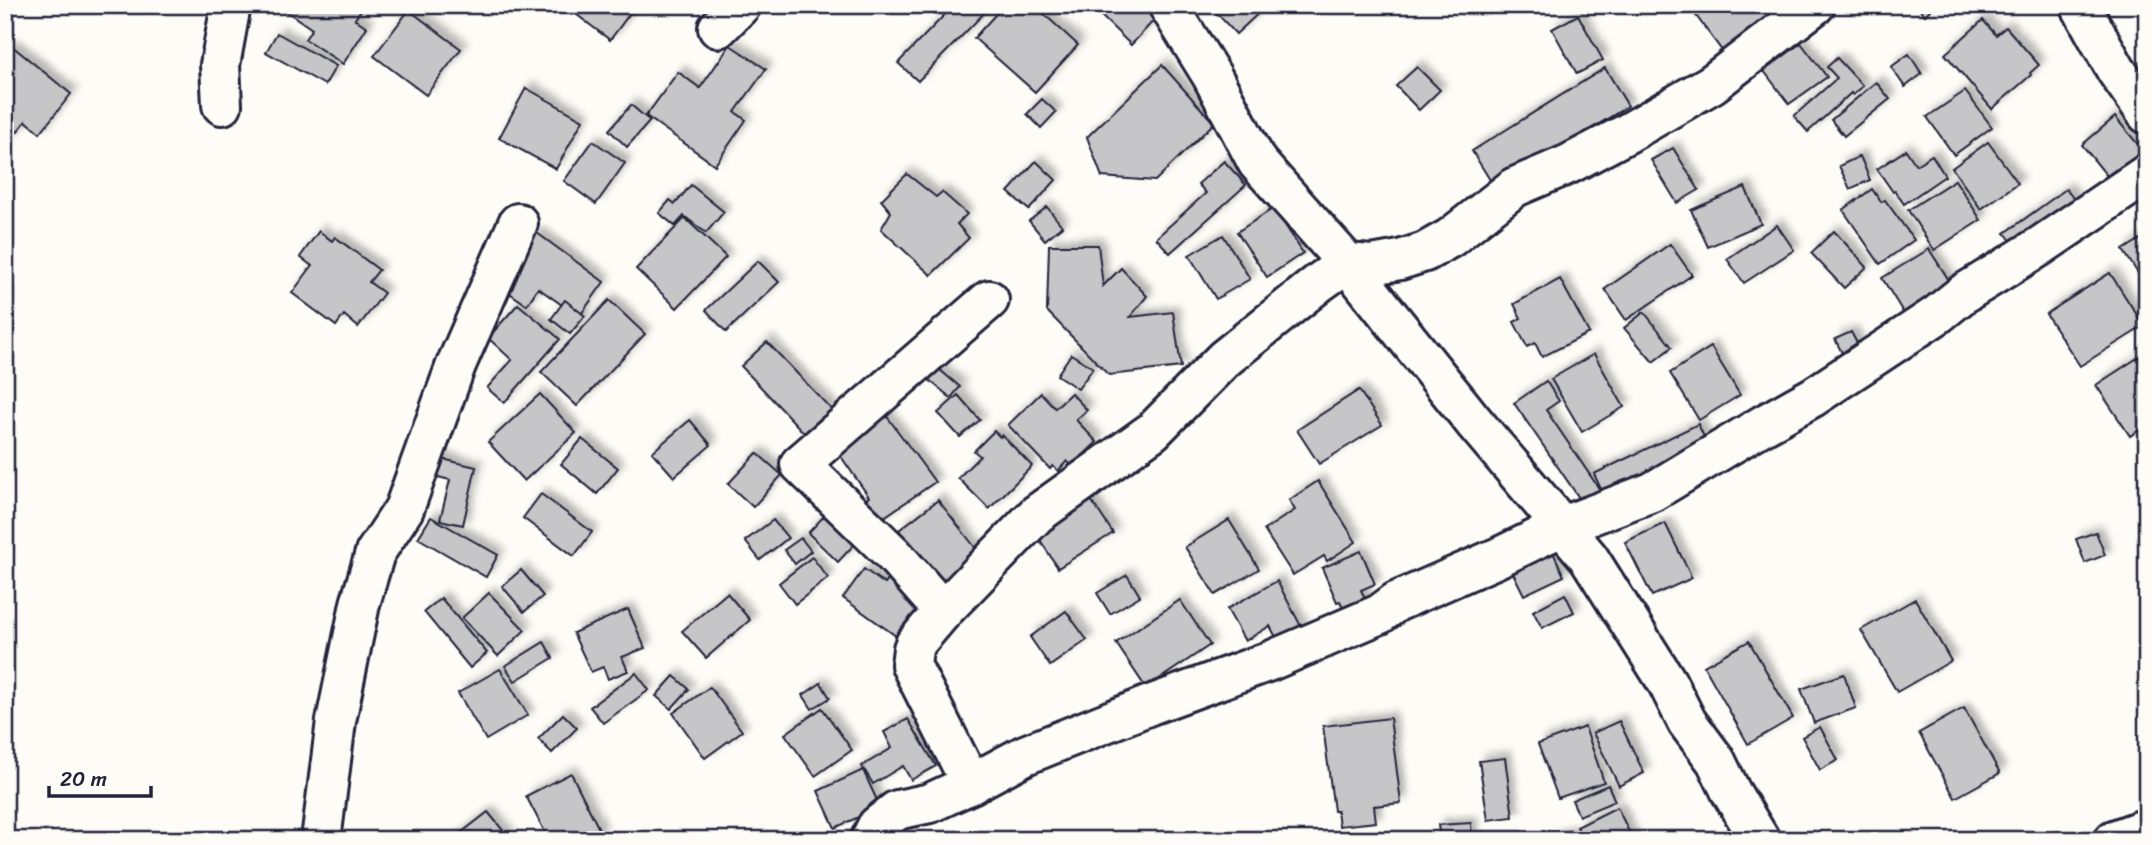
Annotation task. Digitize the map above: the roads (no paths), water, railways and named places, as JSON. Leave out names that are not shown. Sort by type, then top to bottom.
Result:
[{"type":"street","points":[[222,105],[220,65],[231,5]]},
{"type":"street","points":[[1168,5],[1212,76],[1257,162],[1347,263],[1474,422],[1589,558],[1667,682],[1687,722],[1716,761],[1760,840]]},
{"type":"street","points":[[971,784],[911,665],[913,649],[943,611],[1037,514],[1153,431],[1224,359],[1347,263],[1372,265],[1425,252],[1450,238],[1515,187],[1569,164],[1712,85],[1815,5]]},
{"type":"street","points":[[2080,5],[2116,70],[2147,114]]},
{"type":"street","points":[[870,840],[877,826],[897,810],[930,803],[1025,755],[1150,705],[1270,662],[1380,614],[1396,602],[1563,526],[1652,492],[1813,397],[1937,315],[1963,294],[2143,184]]},
{"type":"street","points":[[321,840],[339,708],[360,604],[375,553],[404,509],[456,365],[519,223]]},
{"type":"street","points":[[943,611],[893,554],[800,464],[989,300]]},
{"type":"street","points":[[2114,840],[2147,828]]}]
